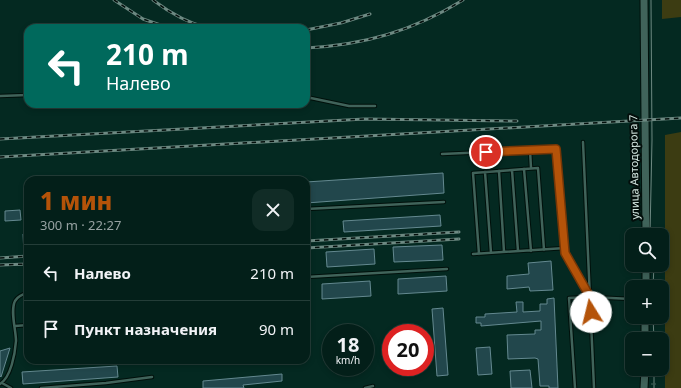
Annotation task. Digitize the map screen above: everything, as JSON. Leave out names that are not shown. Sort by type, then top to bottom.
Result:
[{"type":"street","name":"улица Автодорога 7","points":[[644,0],[646,228]]},
{"type":"street","points":[[646,376],[647,386]]},
{"type":"lane","points":[[0,96],[24,95]]},
{"type":"lane","points":[[310,98],[349,106],[375,106]]},
{"type":"lane","points":[[584,142],[594,388]]},
{"type":"lane","points":[[442,154],[556,149],[565,253],[590,297]]},
{"type":"lane","points":[[530,150],[531,168]]},
{"type":"lane","points":[[479,254],[473,172],[531,168],[538,168],[544,250]]},
{"type":"lane","points":[[524,169],[531,251]]},
{"type":"lane","points":[[512,170],[518,251]]},
{"type":"lane","points":[[499,171],[504,252]]},
{"type":"lane","points":[[485,172],[491,253]]},
{"type":"lane","points":[[310,209],[444,202]]},
{"type":"lane","points":[[473,254],[565,248]]},
{"type":"lane","points":[[310,277],[447,269]]},
{"type":"lane","points":[[11,388],[1,384],[8,374],[16,342],[15,301],[20,295],[24,294]]},
{"type":"lane","points":[[575,388],[569,298],[590,297],[625,299]]},
{"type":"lane","points":[[15,326],[24,326]]},
{"type":"lane","points":[[41,388],[106,383],[152,377]]},
{"type":"lane","points":[[365,388],[373,386]]},
{"type":"path","points":[[647,386],[656,384]]},
{"type":"shaded area","points":[[662,0],[681,0],[681,17],[662,19]]},
{"type":"shaded area","points":[[681,132],[681,388],[665,388],[665,376],[669,376],[669,332],[665,332],[665,324],[669,324],[669,280],[665,280],[665,272],[669,272],[669,228],[665,228],[665,135]]},
{"type":"building","points":[[443,173],[444,193],[310,203],[310,182]]},
{"type":"building","points":[[20,210],[21,220],[5,221],[5,211]]},
{"type":"building","points":[[440,215],[441,226],[344,232],[343,221]]},
{"type":"building","points":[[23,234],[24,234],[24,254]]},
{"type":"building","points":[[442,245],[443,260],[394,262],[393,247]]},
{"type":"building","points":[[374,249],[375,264],[327,267],[326,252]]},
{"type":"building","points":[[551,261],[553,290],[530,291],[529,287],[507,289],[507,276],[529,274],[528,263]]},
{"type":"building","points":[[446,276],[447,291],[398,294],[398,279]]},
{"type":"building","points":[[370,281],[371,296],[322,299],[322,284]]},
{"type":"building","points":[[554,298],[558,388],[549,388],[549,386],[540,386],[538,359],[508,359],[507,335],[535,334],[535,330],[541,330],[541,321],[481,326],[481,323],[476,323],[476,317],[485,317],[485,314],[517,312],[516,302],[523,302],[523,312],[540,311],[540,304],[547,304],[547,299]]},
{"type":"building","points":[[443,308],[448,375],[437,376],[432,309]]},
{"type":"building","points":[[490,347],[492,374],[478,375],[476,348]]},
{"type":"building","points":[[10,348],[1,377],[0,351]]},
{"type":"building","points":[[117,366],[118,377],[23,384],[22,372]]},
{"type":"building","points":[[530,370],[532,388],[511,388],[510,371]]},
{"type":"building","points":[[282,374],[282,381],[243,385],[244,388],[203,388],[203,381]]},
{"type":"tram line","points":[[650,228],[652,140],[651,0]]},
{"type":"tram line","points":[[653,280],[654,272]]},
{"type":"tram line","points":[[653,324],[654,332]]},
{"type":"tram line","points":[[654,376],[654,388]]},
{"type":"railway","points":[[114,0],[143,19],[157,24]]},
{"type":"railway","points":[[153,0],[179,17],[196,24]]},
{"type":"railway","points":[[310,48],[348,44],[388,34],[426,20],[463,0]]},
{"type":"railway","points":[[310,29],[341,23],[370,14]]},
{"type":"railway","points":[[0,157],[681,118]]},
{"type":"railway","points":[[0,139],[365,119],[517,121]]},
{"type":"railway","points":[[310,241],[459,232]]},
{"type":"railway","points":[[310,248],[459,239]]},
{"type":"railway","points":[[0,258],[24,256]]},
{"type":"railway","points":[[0,265],[24,264]]},
{"type":"route","points":[[486,152],[556,149],[565,253],[590,297],[591,312]]}]
